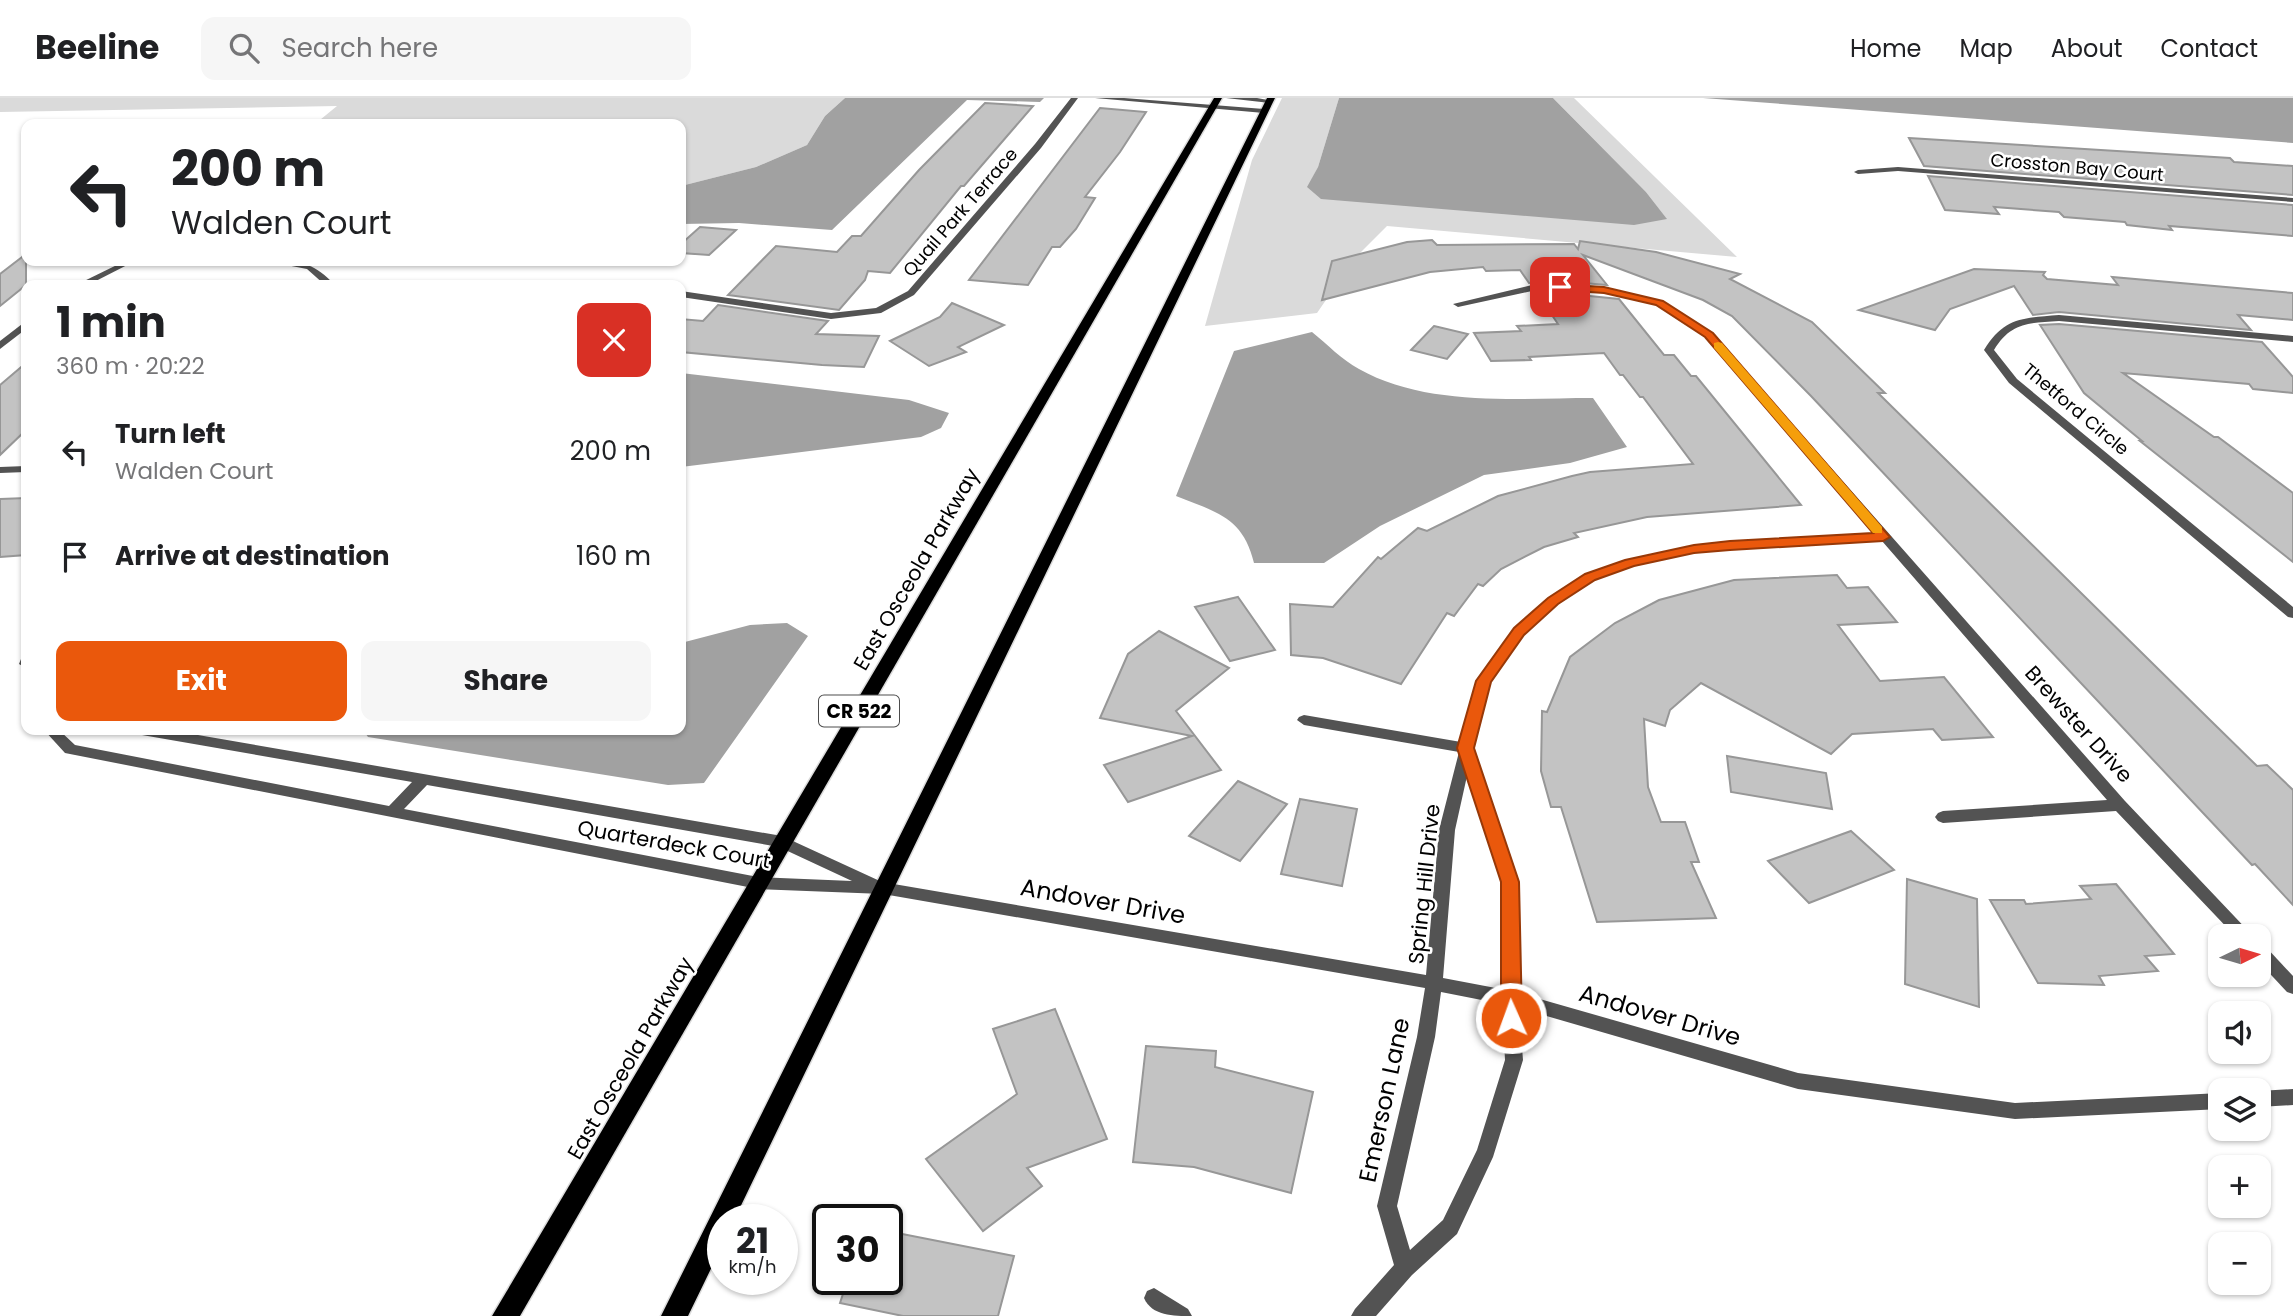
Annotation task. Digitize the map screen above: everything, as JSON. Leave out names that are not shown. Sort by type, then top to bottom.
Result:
[{"type":"main road","name":"East Osceola Parkway","points":[[505,1316],[1215,102]]},
{"type":"main road","points":[[674,1316],[1268,103]]},
{"type":"street","name":"Quail Park Terrace","points":[[686,295],[831,316],[878,311],[911,293],[1038,146],[1075,98]]},
{"type":"street","points":[[1098,98],[1268,103]]},
{"type":"street","points":[[1229,98],[1268,103]]},
{"type":"street","name":"Crosston Bay Court","points":[[1858,172],[1898,169],[2293,200]]},
{"type":"street","points":[[91,280],[121,266]]},
{"type":"street","points":[[305,266],[310,267],[324,280]]},
{"type":"street","name":"Brewster Drive","points":[[1458,304],[1532,288],[1604,290],[1660,303],[1709,335],[2120,805],[2234,924]]},
{"type":"street","name":"Thetford Circle","points":[[2293,339],[2059,318],[2021,321],[1998,331],[1989,349],[2013,381],[2293,614]]},
{"type":"street","points":[[0,346],[21,328]]},
{"type":"street","points":[[0,470],[21,469]]},
{"type":"street","name":"Spring Hill Drive","points":[[1434,983],[1447,830],[1465,748],[1483,681],[1519,632],[1553,601],[1590,577],[1630,563],[1694,549],[1883,537]]},
{"type":"street","points":[[1304,720],[1465,748],[1510,882],[1510,998],[1514,1060],[1486,1152],[1451,1227],[1405,1268],[1362,1316]]},
{"type":"street","name":"Quarterdeck Court","points":[[56,735],[70,750],[758,883],[883,888]]},
{"type":"street","name":"Quarterdeck Court","points":[[171,735],[782,842],[883,888]]},
{"type":"street","points":[[393,811],[424,779]]},
{"type":"street","points":[[1943,817],[2120,805]]},
{"type":"street","name":"Andover Drive","points":[[883,888],[1510,998],[1798,1081],[2015,1111],[2208,1102]]},
{"type":"street","points":[[2272,965],[2293,987]]},
{"type":"street","name":"Emerson Lane","points":[[1405,1268],[1387,1206],[1426,1037],[1434,983]]},
{"type":"street","points":[[2271,1098],[2293,1097]]},
{"type":"street","points":[[1154,1298],[1181,1316]]},
{"type":"shaded area","points":[[0,98],[845,98],[825,116],[807,145],[756,167],[686,185],[686,119],[321,119],[337,106],[0,112]]},
{"type":"shaded area","points":[[845,98],[1044,98],[1040,102],[967,100],[832,230],[739,223],[686,224],[686,185],[756,167],[807,145],[825,116]]},
{"type":"shaded area","points":[[1282,98],[1339,98],[1318,167],[1308,187],[1666,218],[1646,192],[1553,98],[1574,98],[1737,257],[1387,226],[1355,258],[1317,313],[1205,326],[1252,160]]},
{"type":"shaded area","points":[[1339,98],[1553,98],[1646,192],[1667,219],[1634,225],[1321,199],[1307,187],[1318,167]]},
{"type":"shaded area","points":[[1703,98],[2293,98],[2293,143]]},
{"type":"shaded area","points":[[1312,332],[1359,369],[1413,390],[1473,398],[1593,398],[1627,447],[1570,463],[1484,475],[1380,526],[1324,563],[1254,563],[1243,535],[1226,518],[1176,496],[1234,351]]},
{"type":"shaded area","points":[[686,374],[909,400],[949,413],[941,428],[921,437],[686,466]]},
{"type":"shaded area","points":[[787,623],[808,636],[704,783],[668,785],[367,735],[686,735],[686,642],[750,625]]},
{"type":"building","points":[[985,103],[1033,106],[964,186],[961,186],[890,273],[868,271],[865,280],[839,310],[728,295],[776,246],[837,252],[852,236],[861,236],[919,170]]},
{"type":"building","points":[[1100,108],[1146,112],[1120,152],[1085,197],[1095,198],[1076,229],[1060,247],[1052,247],[1028,285],[969,280]]},
{"type":"building","points":[[1909,138],[2230,158],[2234,162],[2293,166],[2293,195],[1924,166]]},
{"type":"building","points":[[1928,176],[2293,205],[2293,236],[2169,226],[2172,230],[2127,225],[2125,222],[2064,217],[2059,212],[1994,207],[1999,214],[1945,210]]},
{"type":"building","points":[[700,227],[736,230],[709,255],[686,253],[686,240]]},
{"type":"building","points":[[1432,240],[1437,245],[1574,244],[1578,249],[1580,241],[1656,252],[1740,274],[1730,279],[1812,322],[1885,393],[1878,393],[2257,766],[2267,765],[2293,790],[2293,905],[2255,864],[2252,865],[1811,396],[1732,316],[1703,300],[1583,255],[1607,285],[1560,281],[1529,283],[1520,270],[1486,271],[1483,267],[1430,272],[1322,300],[1332,261],[1407,242]]},
{"type":"building","points":[[21,258],[21,266],[26,266],[26,280],[21,280],[21,289],[0,306],[0,274]]},
{"type":"building","points":[[1974,269],[2045,272],[2043,275],[2047,279],[2118,285],[2112,277],[2293,293],[2293,320],[2238,315],[2251,330],[2059,312],[2033,315],[2014,286],[1950,309],[1935,330],[1859,310]]},
{"type":"building","points":[[1537,293],[1619,299],[1664,355],[1674,355],[1691,376],[1696,376],[1801,505],[1647,517],[1574,533],[1578,537],[1544,547],[1501,569],[1483,586],[1478,584],[1454,616],[1447,613],[1401,684],[1323,658],[1291,655],[1290,604],[1333,607],[1378,557],[1381,559],[1418,528],[1427,531],[1498,496],[1572,476],[1590,472],[1693,464],[1643,397],[1620,375],[1604,353],[1491,361],[1474,333],[1521,331],[1517,326],[1558,324]]},
{"type":"building","points":[[952,303],[1004,325],[958,347],[966,352],[929,366],[890,341],[940,317]]},
{"type":"building","points":[[718,305],[828,321],[816,334],[879,336],[864,367],[686,352],[686,319],[703,321]]},
{"type":"building","points":[[2059,324],[2262,342],[2293,377],[2293,393],[2253,389],[2249,384],[2123,373],[2214,437],[2218,437],[2293,493],[2293,562],[2140,441],[2084,393],[2040,325]]},
{"type":"building","points":[[1434,326],[1468,334],[1447,359],[1411,350]]},
{"type":"building","points":[[21,367],[21,435],[0,455],[0,385]]},
{"type":"building","points":[[21,498],[21,555],[0,557],[0,499]]},
{"type":"building","points":[[1837,575],[1847,588],[1868,587],[1897,622],[1838,625],[1880,681],[1944,677],[1993,737],[1942,740],[1933,729],[1852,734],[1831,754],[1701,683],[1670,710],[1665,726],[1644,719],[1648,787],[1661,822],[1685,822],[1699,862],[1691,862],[1716,918],[1597,922],[1561,807],[1551,807],[1541,771],[1542,711],[1547,712],[1570,657],[1615,623],[1659,600],[1734,580]]},
{"type":"building","points":[[1238,597],[1275,650],[1230,661],[1195,607]]},
{"type":"building","points":[[1159,631],[1229,668],[1176,711],[1221,770],[1128,802],[1104,765],[1192,736],[1100,718],[1128,654]]},
{"type":"building","points":[[1727,756],[1826,773],[1832,809],[1731,792]]},
{"type":"building","points":[[1238,781],[1287,804],[1240,861],[1189,836]]},
{"type":"building","points":[[1300,799],[1357,809],[1342,886],[1281,874]]},
{"type":"building","points":[[1851,831],[1894,870],[1809,903],[1768,861]]},
{"type":"building","points":[[1907,879],[1977,899],[1979,1007],[1905,984]]},
{"type":"building","points":[[2116,884],[2174,954],[2145,956],[2158,971],[2099,976],[2104,985],[2038,983],[1990,900],[2024,900],[2026,904],[2091,899],[2080,886]]},
{"type":"building","points":[[1055,1009],[1107,1139],[1027,1168],[1042,1186],[983,1231],[926,1159],[1017,1094],[993,1029]]},
{"type":"building","points":[[1146,1046],[1216,1051],[1215,1067],[1313,1092],[1291,1193],[1194,1167],[1133,1162]]},
{"type":"building","points":[[903,1234],[1014,1256],[998,1316],[903,1316],[840,1303],[843,1295],[903,1295]]},
{"type":"slow traffic","points":[[1718,345],[1877,530]]},
{"type":"route","points":[[1511,1018],[1510,882],[1465,748],[1483,681],[1519,632],[1553,601],[1590,577],[1630,563],[1694,549],[1730,545],[1883,537],[1709,335],[1660,303],[1604,290],[1560,287]]}]
